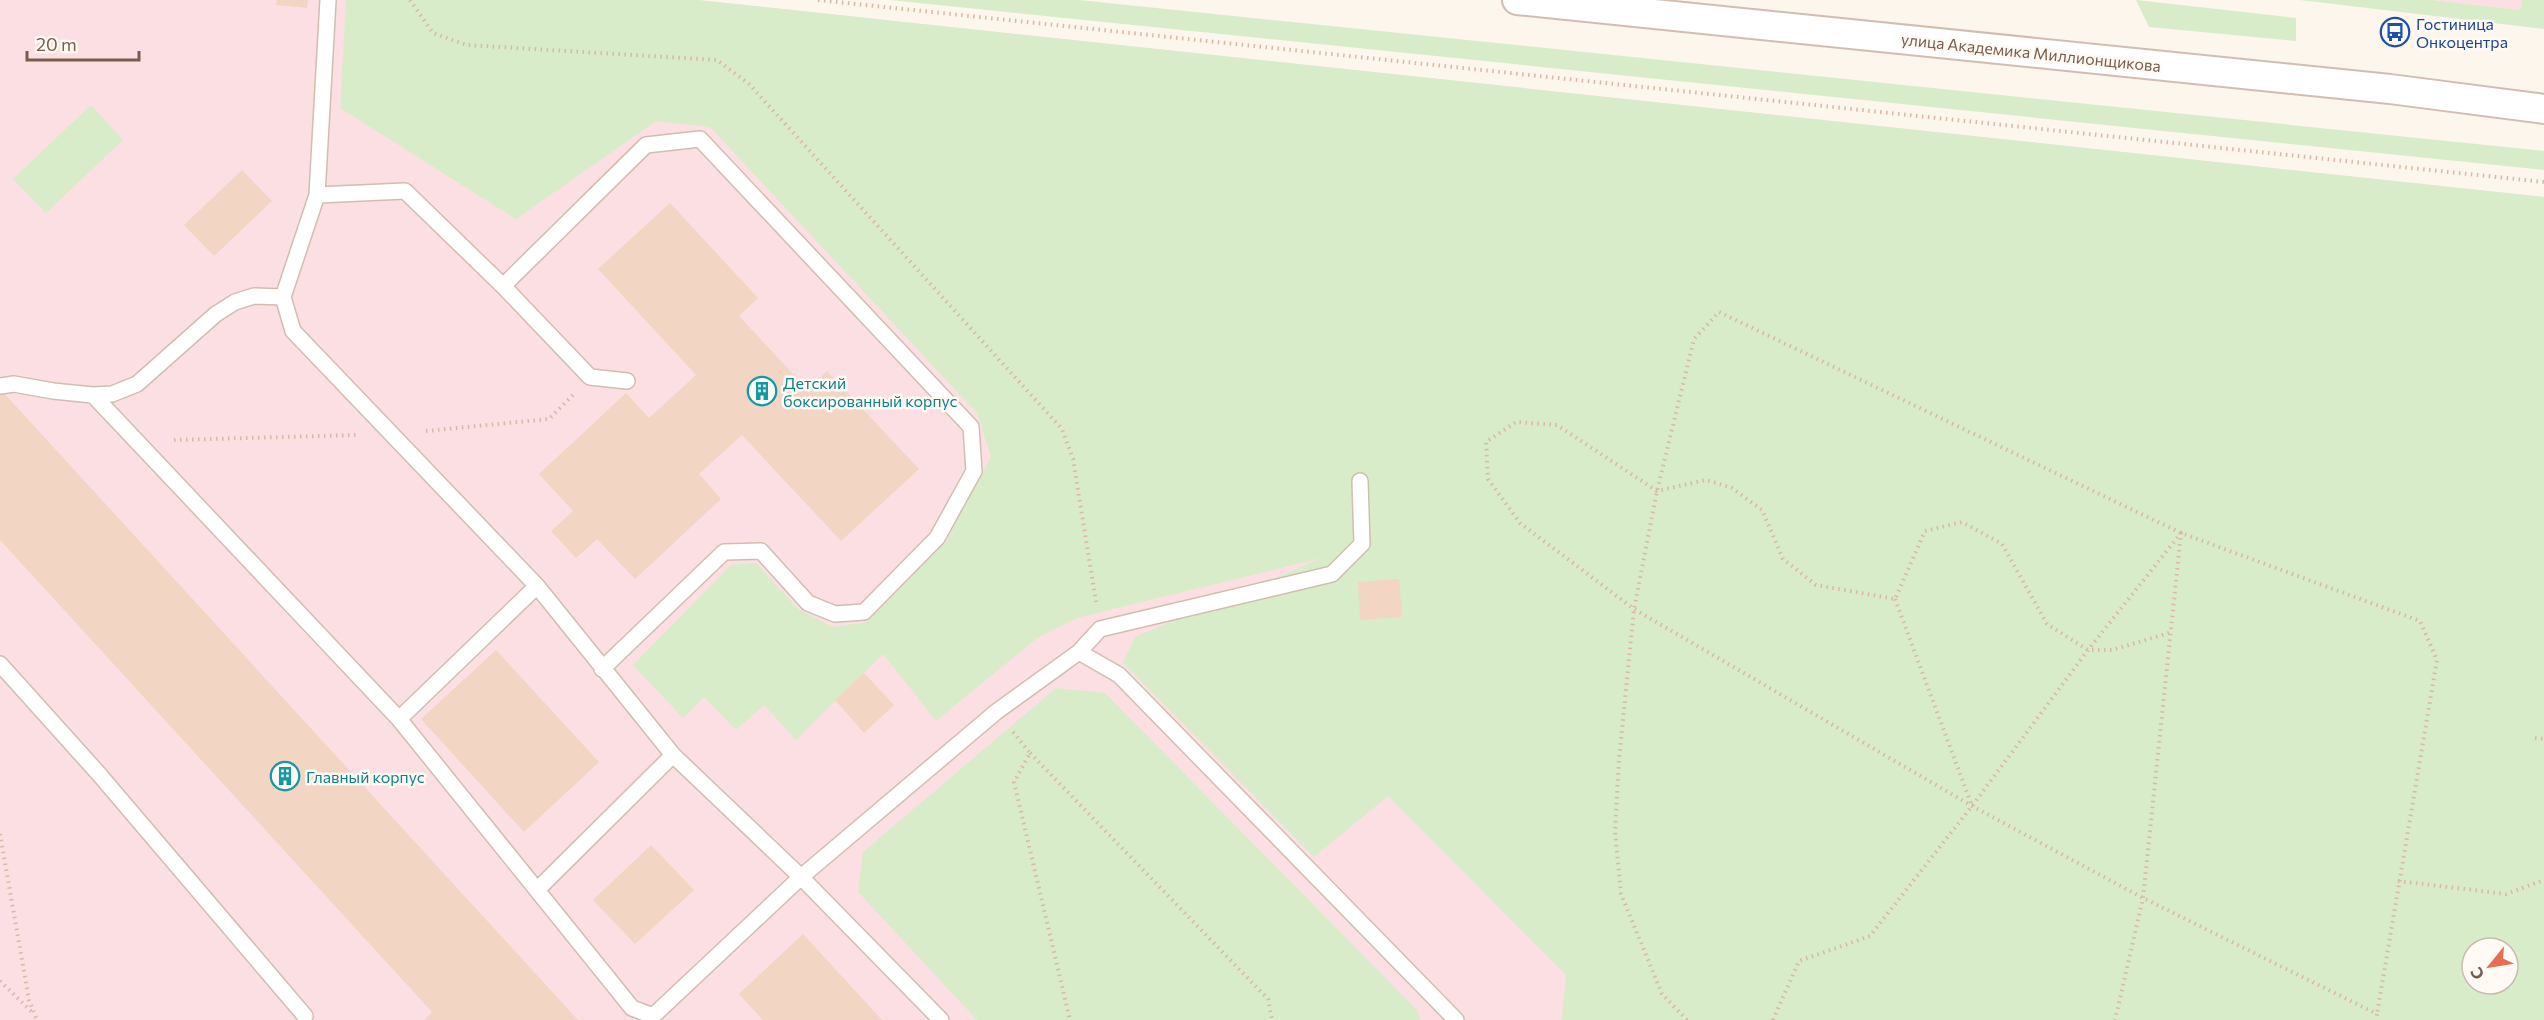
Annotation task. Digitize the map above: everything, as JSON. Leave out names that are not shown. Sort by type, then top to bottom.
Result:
[{"type":"street","name":"улица Академика Миллионщикова","points":[[1517,0],[2390,89],[2544,109]]},
{"type":"lane","points":[[328,0],[316,195],[283,297],[293,331],[537,586],[673,755],[801,877],[941,1020]]},
{"type":"lane","points":[[503,286],[646,145],[700,139],[971,427],[974,471],[938,538],[864,612],[835,614],[808,603],[761,551],[724,552],[602,669]]},
{"type":"lane","points":[[316,195],[405,191],[503,286],[590,377],[627,381]]},
{"type":"lane","points":[[0,386],[14,384],[93,395],[112,394],[137,384],[216,314],[235,302],[254,296],[283,297]]},
{"type":"lane","points":[[93,395],[399,719],[632,1008],[653,1016],[801,877],[996,712],[1079,652],[1100,629],[1332,574],[1362,544],[1360,481]]},
{"type":"lane","points":[[399,719],[537,586]]},
{"type":"lane","points":[[1079,652],[1119,675],[1456,1020]]},
{"type":"lane","points":[[0,664],[98,773],[305,1016]]},
{"type":"lane","points":[[537,890],[673,755]]},
{"type":"path","points":[[818,0],[2544,182]]},
{"type":"path","points":[[1687,1020],[1662,994],[1621,894],[1615,831],[1619,760],[1634,609],[1657,491],[1694,339],[1719,312],[2181,533],[2420,621],[2437,660],[2376,1020]]},
{"type":"path","points":[[1894,599],[1816,585],[1783,559],[1762,510],[1732,488],[1706,480],[1657,491],[1557,425],[1516,422],[1486,442],[1488,479],[1520,523],[1634,609],[1972,806],[2143,898],[2377,1014]]},
{"type":"path","points":[[1972,806],[1894,599],[1925,531],[1962,522],[2002,544],[2047,624],[2088,650],[2112,650],[2169,633]]},
{"type":"path","points":[[2115,1020],[2143,898],[2181,533]]},
{"type":"path","points":[[1773,1020],[1799,961],[1870,936],[1972,806],[2088,650],[2181,533]]},
{"type":"path","points":[[996,712],[1030,753],[1268,999],[1272,1020]]},
{"type":"path","points":[[2535,738],[2544,740]]},
{"type":"path","points":[[1030,753],[1014,782],[1070,1020]]},
{"type":"path","points":[[0,834],[29,1000],[37,1020]]},
{"type":"path","points":[[2398,881],[2506,894],[2544,880]]},
{"type":"path","points":[[0,981],[33,1013]]},
{"type":"shaded area","points":[[0,0],[698,0],[2544,197],[2473,936],[2460,936],[2460,996],[2471,996],[2471,1020],[0,1020]]},
{"type":"shaded area","points":[[2433,0],[2522,0],[2520,10]]},
{"type":"green space","points":[[346,0],[698,0],[2544,197],[2544,1020],[1562,1020],[1566,975],[1388,796],[1314,857],[1123,663],[1135,637],[1322,558],[1077,618],[1037,638],[936,721],[883,654],[796,740],[764,705],[736,730],[704,697],[683,718],[633,665],[731,565],[756,563],[799,610],[833,627],[867,622],[945,543],[991,457],[977,413],[710,127],[656,121],[516,219],[340,108]]},
{"type":"green space","points":[[890,0],[1079,0],[2544,151],[2544,170]]},
{"type":"green space","points":[[2136,0],[2296,18],[2296,41],[2149,27]]},
{"type":"green space","points":[[2300,0],[2433,0],[2520,10],[2522,0],[2544,0],[2544,29]]},
{"type":"green space","points":[[91,105],[123,140],[46,213],[13,179]]},
{"type":"green space","points":[[1056,688],[1105,693],[1418,1011],[1420,1020],[977,1020],[858,892],[863,852]]},
{"type":"building","points":[[277,0],[308,0],[307,8],[276,5]]},
{"type":"building","points":[[242,170],[272,201],[214,256],[184,225]]},
{"type":"building","name":"Детский боксированный корпус","points":[[670,203],[758,298],[739,316],[808,390],[827,371],[919,469],[841,541],[742,435],[699,474],[721,499],[635,579],[597,539],[576,558],[551,531],[573,511],[539,474],[626,393],[649,418],[696,375],[598,269]]},
{"type":"building","name":"Главный корпус","points":[[2,391],[578,1020],[424,1020],[432,1012],[0,540],[0,393]]},
{"type":"building","points":[[1399,579],[1402,617],[1360,620],[1358,582]]},
{"type":"building","points":[[496,650],[599,762],[524,832],[421,719]]},
{"type":"building","points":[[864,673],[894,705],[864,733],[835,700]]},
{"type":"building","points":[[651,845],[694,890],[635,944],[593,900]]},
{"type":"building","points":[[803,934],[882,1020],[763,1020],[739,994]]},
{"type":"place","name":"Гостиница Онкоцентра","points":[[2395,32]]},
{"type":"place","name":"Детский боксированный корпус","points":[[762,391]]},
{"type":"place","name":"Главный корпус","points":[[285,776]]}]
